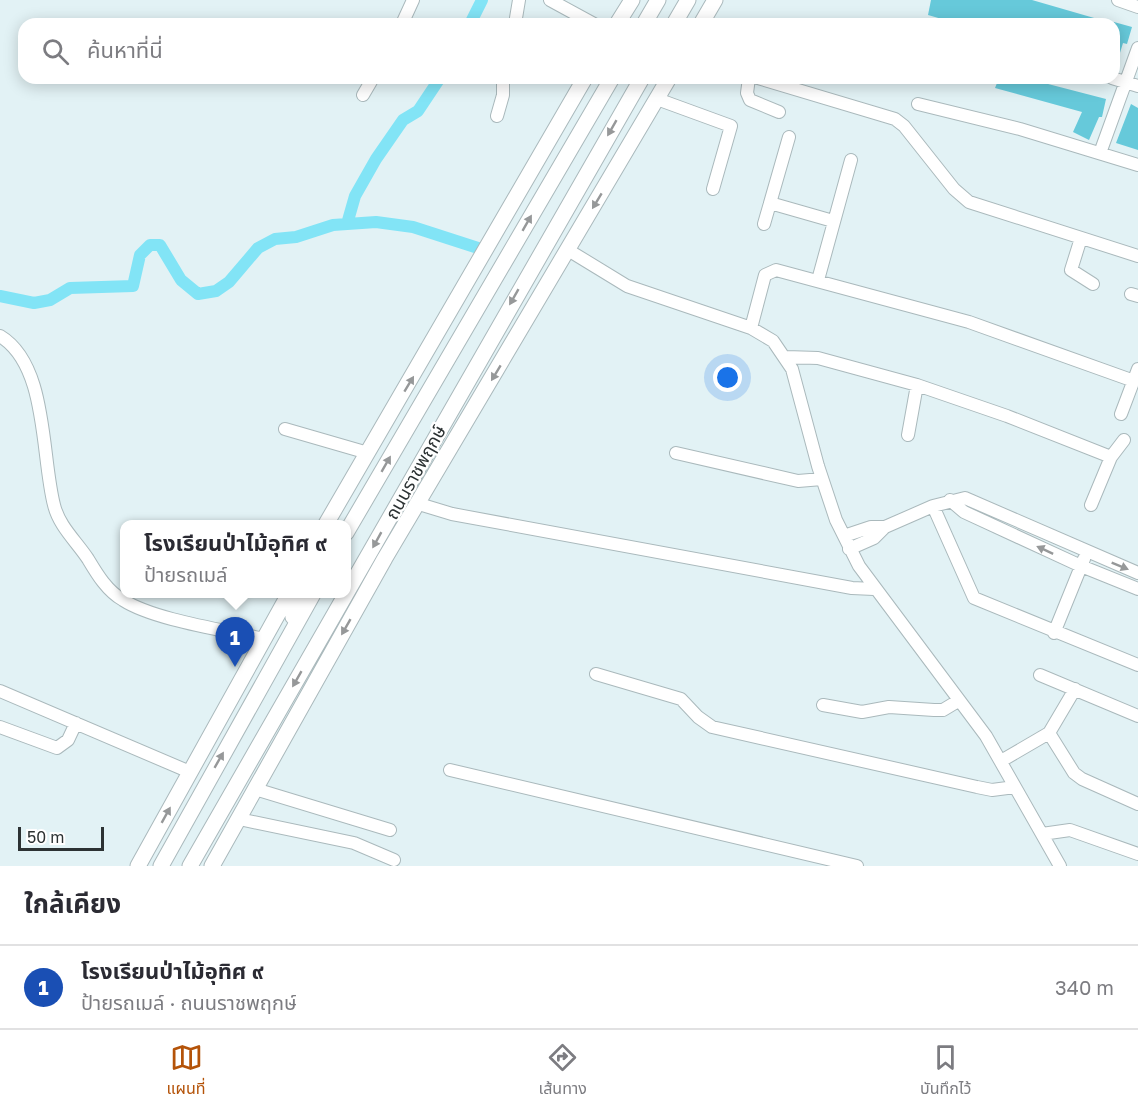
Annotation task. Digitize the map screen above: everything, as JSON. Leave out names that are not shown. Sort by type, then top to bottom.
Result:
[{"type":"main road","points":[[621,18],[632,0]]},
{"type":"main road","points":[[648,18],[658,0]]},
{"type":"main road","points":[[678,18],[688,0]]},
{"type":"main road","points":[[704,18],[715,0]]},
{"type":"main road","points":[[329,520],[582,84]]},
{"type":"main road","name":"ถนนราชพฤกษ์","points":[[351,524],[608,84]]},
{"type":"main road","name":"ถนนราชพฤกษ์","points":[[351,586],[477,362],[639,84]]},
{"type":"main road","name":"ถนนราชพฤกษ์","points":[[385,558],[666,84]]},
{"type":"main road","points":[[351,596],[385,558]]},
{"type":"main road","points":[[212,866],[385,558]]},
{"type":"main road","points":[[138,866],[287,598]]},
{"type":"main road","points":[[286,643],[299,598]]},
{"type":"main road","points":[[161,866],[311,598]]},
{"type":"main road","name":"ถนนราชพฤกษ์","points":[[190,866],[344,598]]},
{"type":"main road","points":[[337,611],[349,598]]},
{"type":"street","points":[[405,18],[413,0]]},
{"type":"street","points":[[516,18],[519,0]]},
{"type":"street","points":[[550,0],[583,18]]},
{"type":"street","points":[[1118,0],[1138,7]]},
{"type":"street","points":[[1100,153],[1132,84],[1138,48]]},
{"type":"street","points":[[363,95],[369,84]]},
{"type":"street","points":[[497,116],[503,95],[503,84]]},
{"type":"street","points":[[748,84],[747,93],[750,100],[779,112]]},
{"type":"street","points":[[778,84],[895,119],[904,126],[954,189],[969,202],[1138,256]]},
{"type":"street","points":[[657,99],[731,126],[713,189]]},
{"type":"street","points":[[918,104],[1138,165]]},
{"type":"street","points":[[764,224],[789,137]]},
{"type":"street","points":[[818,280],[850,160]]},
{"type":"street","points":[[770,203],[833,221]]},
{"type":"street","points":[[1082,237],[1071,270],[1093,284]]},
{"type":"street","points":[[568,250],[627,286],[751,328],[773,341],[786,357],[797,384],[822,479],[849,549],[874,589],[1001,761],[1060,866]]},
{"type":"street","points":[[751,328],[765,275],[769,271],[818,280],[969,322],[1136,375],[1121,414]]},
{"type":"street","points":[[0,336],[15,346],[23,358],[35,391],[54,506],[68,532],[109,588],[121,600],[140,609],[264,639]]},
{"type":"street","points":[[786,357],[818,358],[917,385],[1007,416],[1111,457]]},
{"type":"street","points":[[908,435],[917,385]]},
{"type":"street","points":[[285,429],[368,453]]},
{"type":"street","points":[[1091,505],[1111,457],[1124,440]]},
{"type":"street","points":[[676,453],[798,481],[822,479]]},
{"type":"street","points":[[849,549],[874,538],[885,527],[933,506],[964,498],[1138,573]]},
{"type":"street","points":[[950,500],[964,512],[1081,566],[1138,589]]},
{"type":"street","points":[[419,504],[452,514],[852,588],[874,589]]},
{"type":"street","points":[[933,506],[974,598],[1054,633],[1138,665]]},
{"type":"street","points":[[843,536],[871,527],[885,527]]},
{"type":"street","points":[[1054,633],[1086,552]]},
{"type":"street","points":[[596,674],[681,699],[698,717],[712,727],[977,788],[992,790],[1015,787]]},
{"type":"street","points":[[1040,675],[1138,716]]},
{"type":"street","points":[[1001,761],[1048,733],[1075,689]]},
{"type":"street","points":[[0,691],[190,772]]},
{"type":"street","points":[[823,705],[862,712],[889,707],[943,710],[958,701]]},
{"type":"street","points":[[0,727],[57,748],[68,740],[76,723]]},
{"type":"street","points":[[1048,733],[1074,773],[1082,779],[1138,804]]},
{"type":"street","points":[[450,770],[857,866]]},
{"type":"street","points":[[255,789],[390,830]]},
{"type":"street","points":[[239,819],[354,843],[394,860]]},
{"type":"street","points":[[1042,834],[1070,830],[1138,854]]},
{"type":"building","points":[[931,0],[1032,0],[1094,18],[938,18],[928,15]]},
{"type":"building","points":[[1120,24],[1132,27],[1127,44],[1123,43],[1120,53]]},
{"type":"building","points":[[997,84],[1048,84],[1106,99],[1102,117],[1099,117],[1089,140],[1073,132],[1082,112],[995,88]]},
{"type":"building","points":[[1131,104],[1138,108],[1138,150],[1116,143]]},
{"type":"waterway","points":[[473,18],[482,0]]},
{"type":"waterway","points":[[347,224],[355,196],[376,159],[403,120],[418,111],[436,84]]},
{"type":"waterway","points":[[0,296],[34,303],[50,300],[70,288],[133,286],[140,255],[150,245],[160,245],[181,280],[198,294],[216,291],[229,282],[258,248],[275,239],[296,237],[333,225],[376,222],[413,227],[478,248]]},
{"type":"place","name":"โรงเรียนป่าไม้อุทิศ ๙","points":[[235,667]]}]
